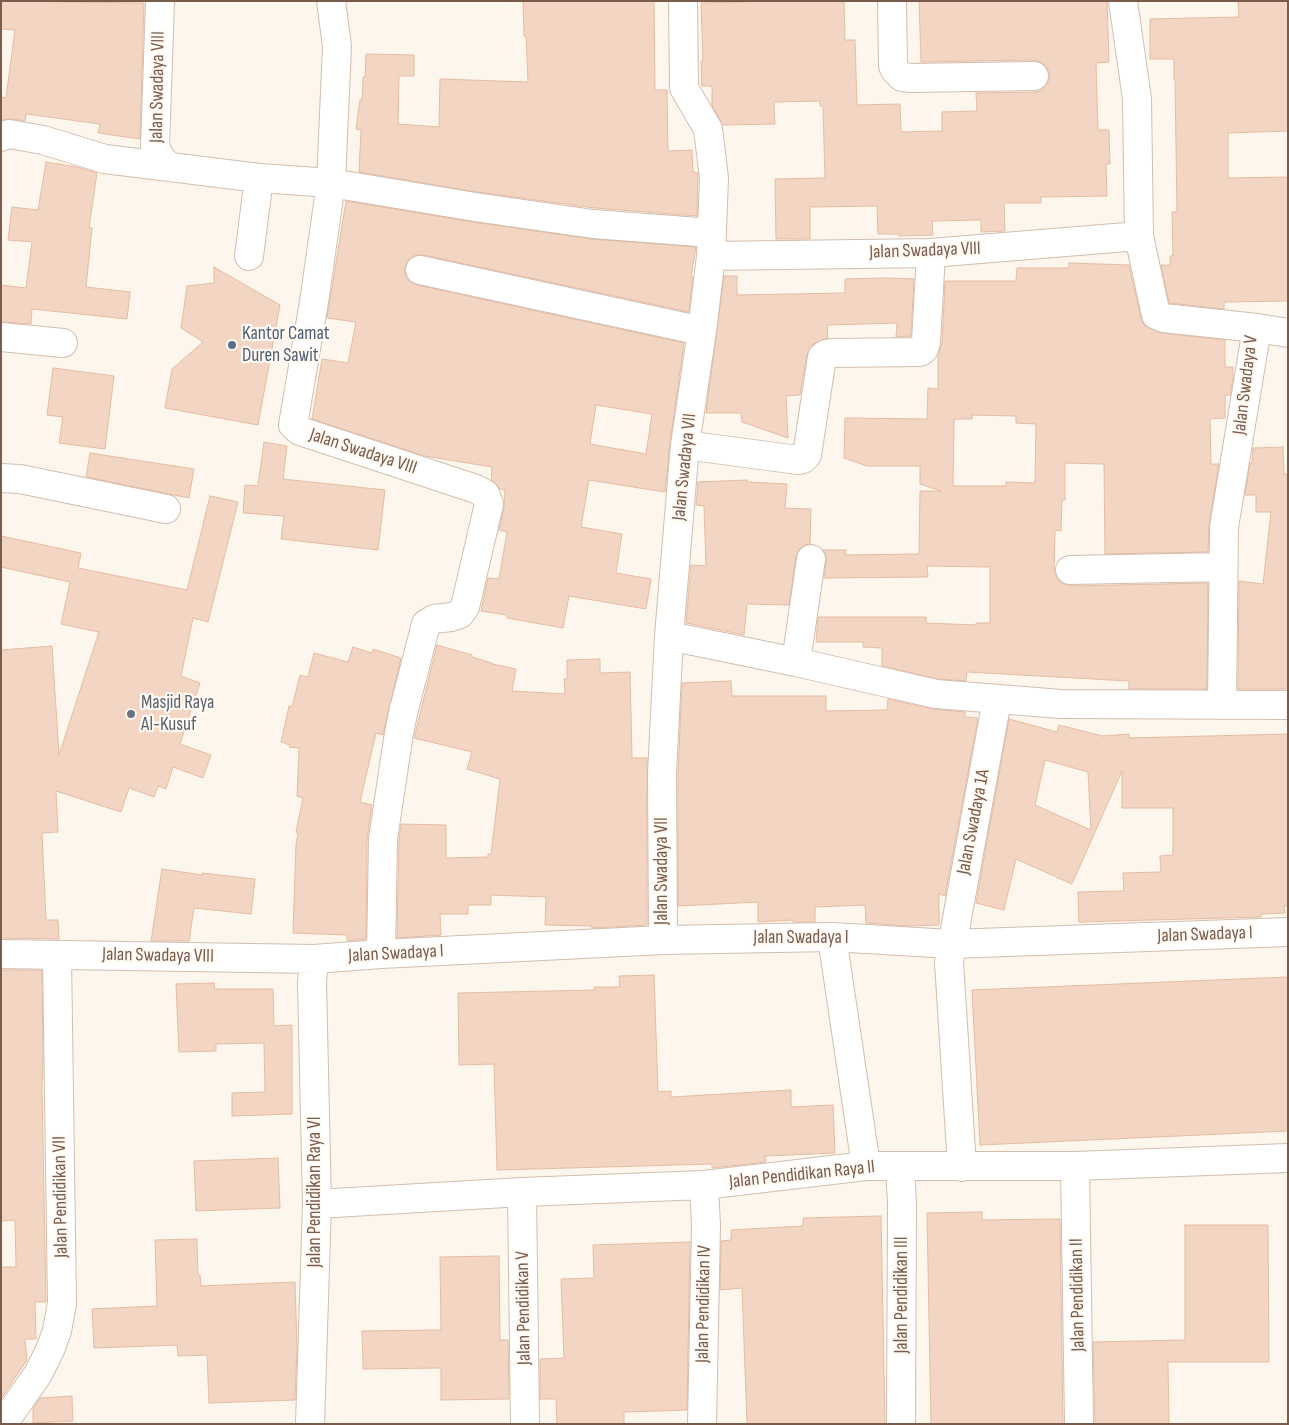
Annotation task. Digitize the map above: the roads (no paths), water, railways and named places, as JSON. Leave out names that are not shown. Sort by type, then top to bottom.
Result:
[{"type":"street","name":"Jalan Swadaya VIII","points":[[160,1],[155,148],[165,167],[259,178],[331,182],[711,245],[931,253],[1139,236]]},
{"type":"street","name":"Jalan Swadaya VIII","points":[[331,1],[337,46],[331,182],[314,302],[293,425],[300,431],[476,489],[486,494],[489,504],[466,607],[460,614],[451,618],[434,618],[428,621],[424,628],[406,701],[399,733],[383,839],[380,954]]},
{"type":"street","name":"Jalan Swadaya VII","points":[[663,940],[662,773],[669,636],[686,445],[702,331],[711,245],[714,178],[708,130],[684,88],[683,1]]},
{"type":"street","points":[[892,1],[893,66],[902,77],[1034,76]]},
{"type":"street","name":"Jalan Swadaya V","points":[[1123,1],[1136,98],[1139,236],[1156,315],[1159,317],[1257,328],[1224,528],[1222,705]]},
{"type":"street","points":[[1,138],[9,134],[23,136],[43,140],[105,159],[165,167]]},
{"type":"street","points":[[249,256],[259,178]]},
{"type":"street","points":[[686,445],[798,460],[803,459],[807,455],[822,357],[832,353],[920,352],[924,349],[931,253]]},
{"type":"street","points":[[420,270],[702,331]]},
{"type":"street","points":[[1257,328],[1288,334]]},
{"type":"street","points":[[1,337],[63,343]]},
{"type":"street","points":[[1,478],[20,480],[166,509]]},
{"type":"street","points":[[796,662],[811,559]]},
{"type":"street","points":[[1070,570],[1223,567]]},
{"type":"street","points":[[669,636],[796,662],[936,694],[1061,704],[1288,705]]},
{"type":"street","name":"Jalan Swadaya 1A","points":[[962,1167],[949,962],[997,700]]},
{"type":"street","name":"Jalan Swadaya I","points":[[314,959],[663,940],[832,937],[951,944],[1288,932]]},
{"type":"street","points":[[832,937],[866,1166]]},
{"type":"street","name":"Jalan Swadaya VIII","points":[[1,954],[314,959]]},
{"type":"street","name":"Jalan Pendidikan VII","points":[[3,1424],[38,1374],[50,1350],[57,1331],[62,1304],[57,955]]},
{"type":"street","name":"Jalan Pendidikan Raya VI","points":[[310,1424],[317,1204],[312,991],[314,959]]},
{"type":"street","name":"Jalan Pendidikan Raya II","points":[[317,1204],[522,1192],[704,1185],[866,1166],[1075,1166],[1288,1158]]},
{"type":"street","name":"Jalan Pendidikan III","points":[[900,1166],[902,1204],[902,1424]]},
{"type":"street","name":"Jalan Pendidikan II","points":[[1075,1166],[1079,1424]]},
{"type":"street","name":"Jalan Pendidikan IV","points":[[702,1424],[706,1226],[704,1185]]},
{"type":"street","name":"Jalan Pendidikan V","points":[[522,1192],[525,1424]]},
{"type":"place","name":"Kantor Camat Duren Sawit","points":[[232,345]]},
{"type":"place","name":"Masjid Raya Al-Kusuf","points":[[131,714]]}]
